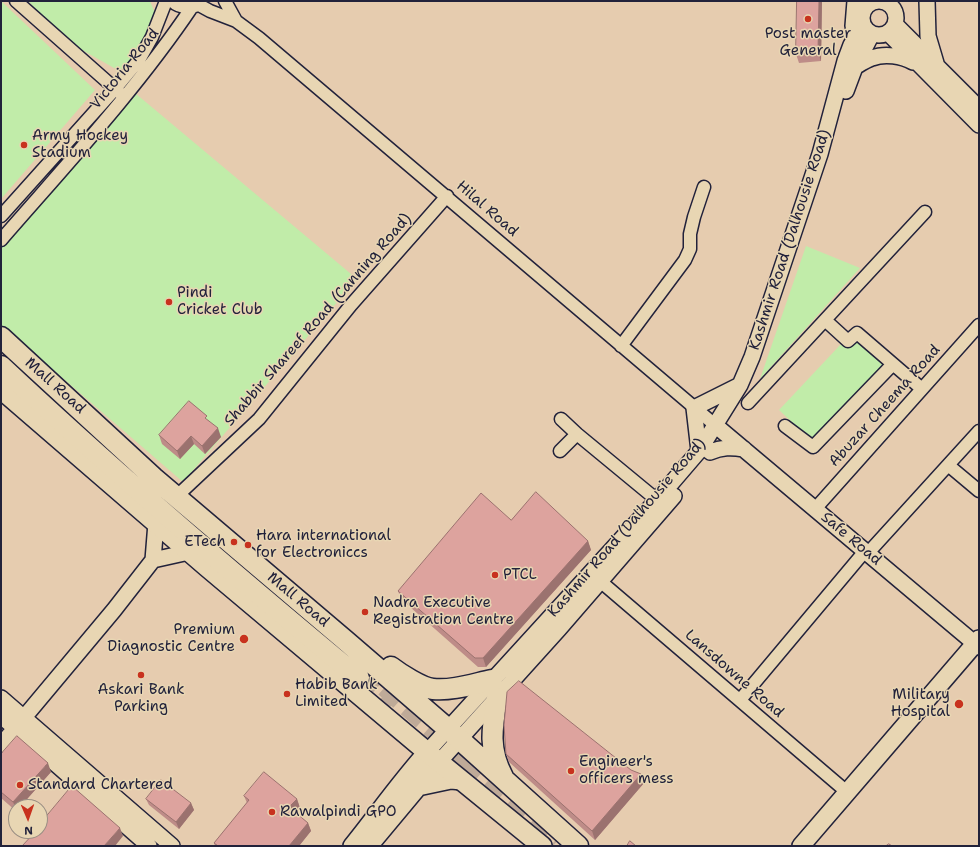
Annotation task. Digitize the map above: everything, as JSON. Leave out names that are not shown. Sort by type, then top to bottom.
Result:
[{"type":"highway","name":"Mall Road","points":[[1,338],[154,478],[177,496],[454,734],[578,846]]},
{"type":"highway","name":"Mall Road","points":[[1,366],[238,578],[359,678]]},
{"type":"highway","points":[[346,641],[373,655],[403,676],[432,689],[494,689],[492,728],[493,753],[505,781]]},
{"type":"main road","points":[[1,389],[189,552],[433,757],[542,846]]},
{"type":"main road","points":[[801,846],[978,645]]},
{"type":"main road","points":[[812,846],[978,645]]},
{"type":"main road","points":[[405,776],[408,766],[408,736]]},
{"type":"main road","name":"Kashmir Road (Dalhousie Road)","points":[[352,846],[392,796],[405,776],[433,757]]},
{"type":"main road","name":"Kashmir Road (Dalhousie Road)","points":[[369,846],[418,787],[433,757]]},
{"type":"main road","points":[[418,787],[451,780],[462,781]]},
{"type":"street","points":[[16,1],[125,97]]},
{"type":"street","name":"Victoria Road","points":[[1,216],[115,89],[139,60],[149,43],[166,1]]},
{"type":"street","name":"Hilal Road","points":[[172,1],[183,7],[199,4],[210,11],[236,21],[260,38],[719,428]]},
{"type":"street","name":"Hilal Road","points":[[225,1],[236,21]]},
{"type":"street","points":[[851,45],[855,1]]},
{"type":"street","points":[[927,1],[928,36],[938,66]]},
{"type":"street","points":[[882,3],[896,18],[892,29],[880,36],[868,29],[863,12],[865,8],[882,3]]},
{"type":"street","name":"Victoria Road","points":[[1,240],[125,97],[199,4]]},
{"type":"street","name":"Kashmir Road (Dalhousie Road)","points":[[719,428],[752,357],[820,154],[841,74],[851,45],[868,29]]},
{"type":"street","name":"Kashmir Road (Dalhousie Road)","points":[[494,689],[600,581],[704,452],[747,388],[765,343],[790,263],[829,150],[850,79],[868,29]]},
{"type":"street","points":[[892,29],[938,66],[979,108]]},
{"type":"street","points":[[892,29],[920,66],[979,125]]},
{"type":"street","points":[[855,67],[872,58],[886,56],[904,57],[920,66]]},
{"type":"street","points":[[621,346],[685,260],[690,249],[690,234],[694,217],[704,187]]},
{"type":"street","name":"Shabbir Shareef Road (Canning Road)","points":[[177,496],[258,419],[351,306],[447,196]]},
{"type":"street","points":[[748,403],[925,212]]},
{"type":"street","points":[[825,320],[848,341],[857,332],[922,389]]},
{"type":"street","name":"Abuzar Cheema Road","points":[[815,509],[979,325]]},
{"type":"street","points":[[785,426],[814,447],[893,364]]},
{"type":"street","points":[[740,385],[694,408],[704,452],[730,447],[744,449]]},
{"type":"street","points":[[561,419],[576,434],[656,500]]},
{"type":"street","name":"Safe Road","points":[[719,428],[978,645]]},
{"type":"street","points":[[740,700],[867,552],[979,431]]},
{"type":"street","points":[[560,451],[576,434]]},
{"type":"street","name":"Kashmir Road (Dalhousie Road)","points":[[433,757],[494,689],[656,500],[704,452]]},
{"type":"street","points":[[948,465],[979,491]]},
{"type":"street","points":[[1,745],[114,610],[153,560],[156,523]]},
{"type":"street","points":[[153,560],[189,552]]},
{"type":"street","name":"Lansdowne Road","points":[[600,581],[847,792]]},
{"type":"street","points":[[1,698],[20,723],[149,846]]},
{"type":"street","points":[[1,716],[20,723],[172,846]]},
{"type":"green space","name":"Army Hockey Stadium","points":[[1,1],[95,90],[1,199]]},
{"type":"green space","points":[[28,1],[150,1],[157,18],[152,35],[123,73],[75,46],[52,27]]},
{"type":"green space","name":"Pindi Cricket Club","points":[[135,93],[357,279],[183,482],[1,325],[1,248]]},
{"type":"green space","points":[[806,246],[860,268],[760,379]]},
{"type":"green space","points":[[856,339],[885,366],[812,441],[779,410],[842,343],[848,348]]},
{"type":"building","points":[[797,1],[819,1],[818,53],[796,54]]},
{"type":"building","points":[[189,401],[207,416],[205,418],[218,428],[202,446],[191,436],[177,451],[159,435]]},
{"type":"building","name":"PTCL","points":[[536,492],[588,541],[483,658],[475,658],[398,591],[481,493],[511,520]]},
{"type":"building","name":"Engineer's officers mess","points":[[519,681],[631,770],[641,774],[592,831],[506,754],[504,725],[507,692]]},
{"type":"building","name":"Standard Chartered","points":[[17,736],[48,763],[16,799],[9,799],[1,792],[1,754]]},
{"type":"building","name":"Rawalpindi GPO","points":[[264,772],[297,799],[289,807],[308,823],[289,846],[218,846],[214,843],[249,800],[244,796]]},
{"type":"building","points":[[161,780],[191,803],[176,822],[146,799]]},
{"type":"building","points":[[72,786],[120,828],[104,846],[22,846],[29,839],[48,839],[48,814]]},
{"type":"building","points":[[630,841],[636,846],[627,846]]},
{"type":"tunnel","points":[[359,678],[391,706]]},
{"type":"tunnel","points":[[385,687],[479,770]]},
{"type":"tunnel","points":[[461,766],[553,846]]},
{"type":"place","name":"Post master General","points":[[808,19]]},
{"type":"place","name":"Army Hockey Stadium","points":[[24,145]]},
{"type":"place","name":"Pindi Cricket Club","points":[[169,302]]},
{"type":"place","name":"ETech","points":[[234,542]]},
{"type":"place","name":"Hara international for Electroniccs","points":[[248,545]]},
{"type":"place","name":"PTCL","points":[[495,575]]},
{"type":"place","name":"Nadra Executive Registration Centre","points":[[365,612]]},
{"type":"place","name":"Premium Diagnostic Centre","points":[[244,639]]},
{"type":"place","name":"Askari Bank Parking","points":[[141,675]]},
{"type":"place","name":"Habib Bank Limited","points":[[287,694]]},
{"type":"place","name":"Military Hospital","points":[[959,704]]},
{"type":"place","name":"Engineer's officers mess","points":[[571,771]]},
{"type":"place","name":"Standard Chartered","points":[[20,785]]},
{"type":"place","name":"Rawalpindi GPO","points":[[272,812]]}]
